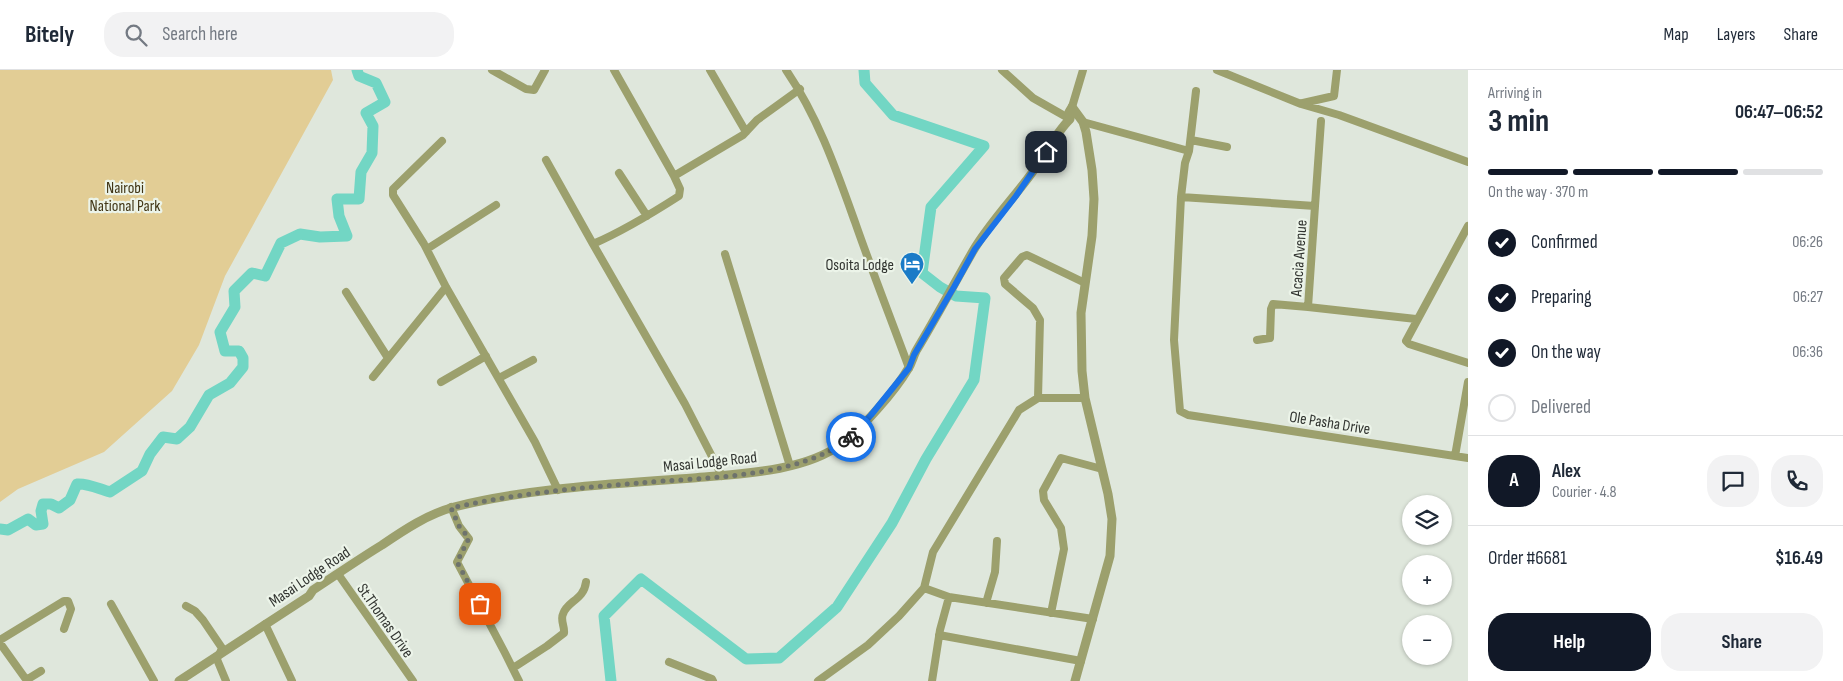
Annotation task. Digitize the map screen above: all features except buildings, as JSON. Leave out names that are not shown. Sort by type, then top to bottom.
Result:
[{"type":"street","points":[[492,70],[526,89],[534,90],[545,70]]},
{"type":"street","points":[[593,244],[647,216],[679,196],[680,189],[614,70]]},
{"type":"street","points":[[710,70],[746,132]]},
{"type":"street","points":[[786,70],[800,89],[816,120],[831,156],[909,368]]},
{"type":"street","points":[[1002,70],[1033,98],[1070,119]]},
{"type":"street","name":"Masai Lodge Road","points":[[179,681],[308,596],[313,590],[420,521],[451,508],[504,497],[558,490],[722,476],[790,466],[818,457],[839,446],[854,434],[909,368],[914,355],[975,249],[1035,169],[1062,127],[1070,119],[1069,112],[1083,70]]},
{"type":"street","points":[[1217,70],[1301,104],[1338,115],[1468,162]]},
{"type":"street","points":[[1301,104],[1334,96],[1337,70]]},
{"type":"street","points":[[674,176],[746,132],[771,108],[800,89]]},
{"type":"street","points":[[1181,197],[1185,163],[1191,140],[1196,91]]},
{"type":"street","points":[[1072,107],[1083,122],[1091,163],[1094,199],[1092,236],[1081,313],[1081,352],[1085,398],[1108,494],[1112,519],[1110,556],[1076,681]]},
{"type":"street","points":[[1315,206],[1321,121]]},
{"type":"street","points":[[1083,122],[1189,151]]},
{"type":"street","points":[[1191,140],[1227,147]]},
{"type":"street","points":[[442,141],[393,189],[394,195],[427,249],[446,287],[535,442],[558,490]]},
{"type":"street","points":[[546,160],[685,404],[722,476]]},
{"type":"street","points":[[619,173],[647,216]]},
{"type":"street","name":"Acacia Avenue","points":[[1181,197],[1315,206],[1308,307],[1416,319]]},
{"type":"street","name":"Ole Pasha Drive","points":[[1181,197],[1174,340],[1180,411],[1188,415],[1468,458]]},
{"type":"street","points":[[427,249],[496,205]]},
{"type":"street","points":[[1468,226],[1406,337],[1406,341],[1409,344],[1468,363]]},
{"type":"street","points":[[725,254],[790,466]]},
{"type":"street","points":[[1038,398],[1040,320],[1033,308],[1004,284],[1004,278],[1022,257],[1027,255],[1085,282]]},
{"type":"street","points":[[373,377],[446,287]]},
{"type":"street","points":[[346,292],[388,358]]},
{"type":"street","points":[[1257,340],[1270,338],[1271,309],[1273,304],[1308,307]]},
{"type":"street","points":[[441,382],[486,356]]},
{"type":"street","points":[[499,378],[533,360]]},
{"type":"street","points":[[1454,456],[1468,382]]},
{"type":"street","points":[[818,681],[868,645],[899,616],[924,588],[933,552],[1019,410],[1038,398],[1085,398]]},
{"type":"street","points":[[1051,613],[1064,549],[1061,528],[1044,500],[1042,491],[1061,458],[1102,469]]},
{"type":"street","points":[[451,508],[459,526],[469,538],[457,562],[518,681]]},
{"type":"street","points":[[986,602],[995,572],[998,542]]},
{"type":"street","name":"St.Thomas Drive","points":[[338,574],[413,681]]},
{"type":"street","points":[[512,668],[564,633],[562,618],[564,612],[582,595],[586,582]]},
{"type":"street","points":[[924,588],[949,597],[1092,619]]},
{"type":"street","points":[[932,681],[939,635],[949,597]]},
{"type":"street","points":[[41,671],[28,679],[24,678],[0,642],[64,601],[68,601],[71,609],[64,629]]},
{"type":"street","points":[[111,604],[154,681]]},
{"type":"street","points":[[186,606],[195,611],[210,628],[222,648],[217,656],[226,681]]},
{"type":"street","points":[[265,624],[292,681]]},
{"type":"street","points":[[939,635],[1081,661]]},
{"type":"street","points":[[669,662],[714,680]]},
{"type":"green space","name":"Nairobi National Park","points":[[0,70],[331,70],[333,80],[225,276],[199,345],[172,391],[104,452],[18,489],[0,502]]},
{"type":"waterway","points":[[0,529],[8,530],[28,519],[36,525],[43,524],[41,511],[43,504],[51,504],[59,508],[70,500],[77,484],[89,485],[110,492],[142,471],[150,454],[163,437],[177,439],[190,427],[209,395],[230,383],[243,367],[243,358],[239,351],[225,351],[220,332],[235,307],[234,291],[252,273],[265,276],[281,243],[300,234],[320,237],[347,236],[339,216],[337,199],[359,199],[361,172],[372,153],[373,126],[366,113],[385,102],[376,83],[359,76],[357,70]]},
{"type":"waterway","points":[[611,681],[604,616],[641,579],[746,659],[779,658],[837,607],[892,523],[926,459],[974,380],[985,298],[956,296],[940,287],[922,273],[931,207],[984,146],[893,115],[865,83],[864,70]]},
{"type":"way so far","points":[[480,604],[457,562],[469,538],[459,526],[451,508],[504,497],[558,490],[722,476],[790,466],[821,455],[839,446],[851,437]]},
{"type":"place","name":"Osoita Lodge","points":[[912,285]]},
{"type":"route","points":[[851,437],[909,368],[914,355],[975,249],[1016,196],[1046,152]]}]
